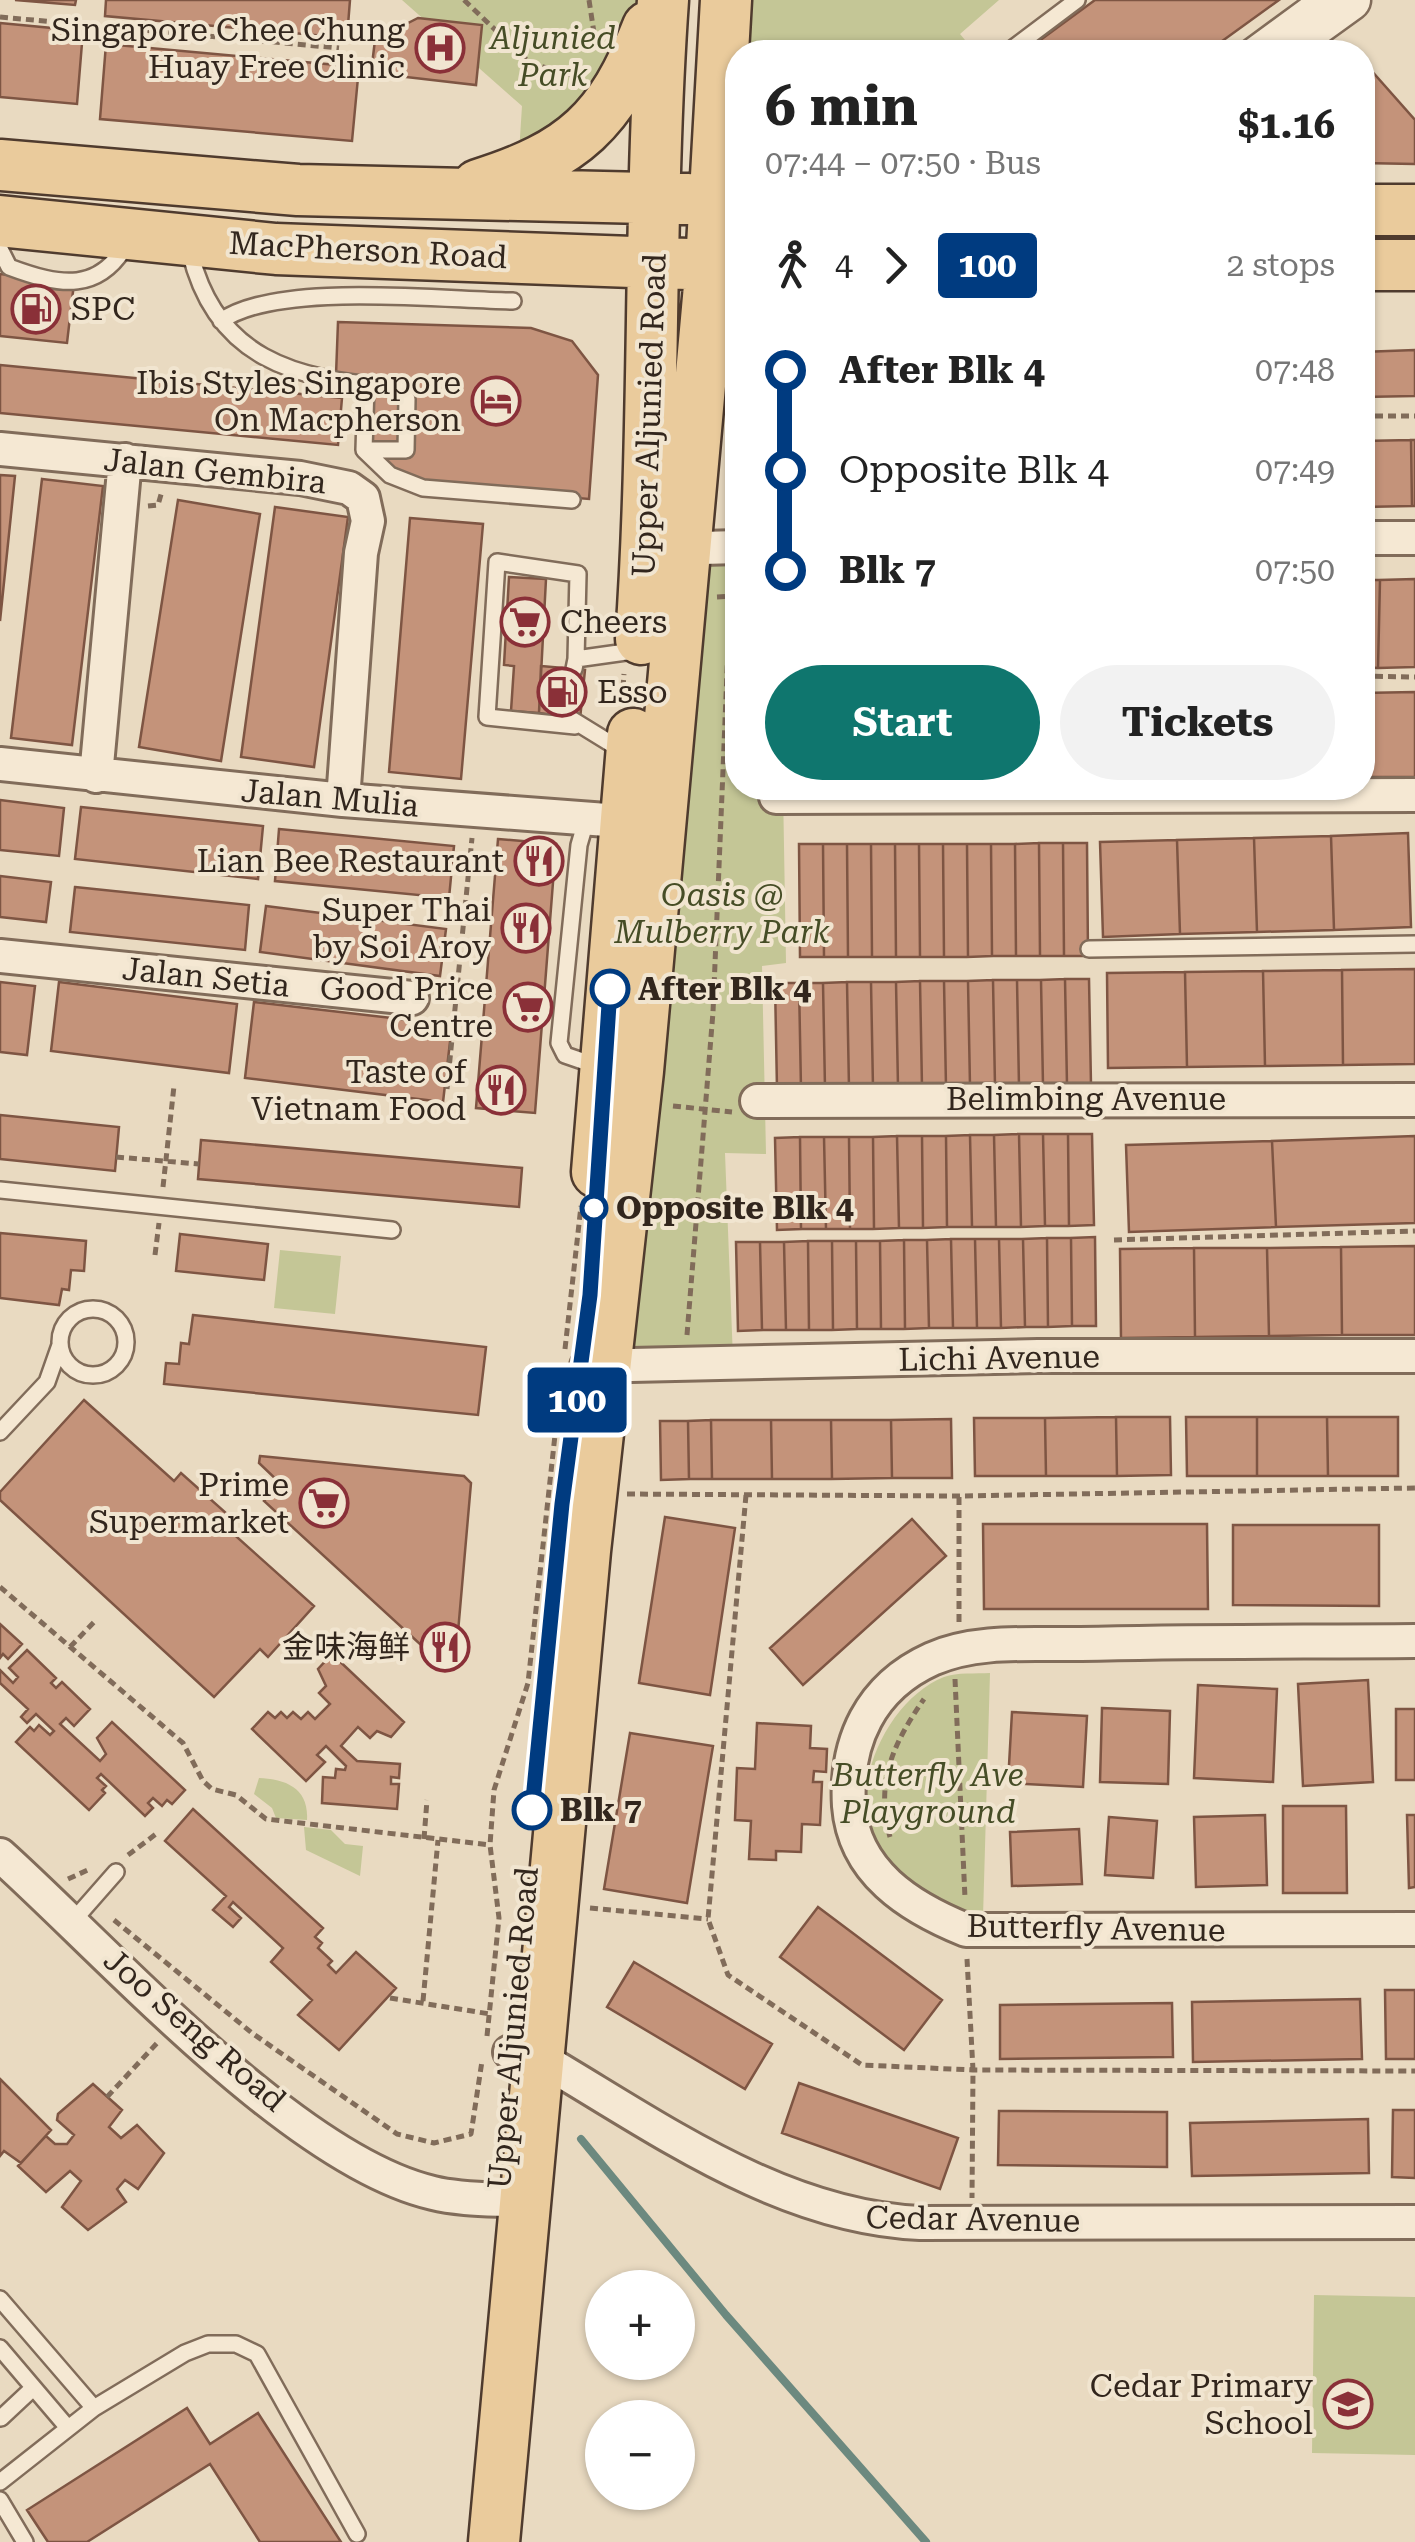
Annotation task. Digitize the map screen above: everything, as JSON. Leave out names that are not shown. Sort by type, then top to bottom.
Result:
[{"type":"main road","points":[[444,194],[517,172],[562,148],[594,124],[625,80],[660,0]]},
{"type":"main road","name":"Upper Aljunied Road","points":[[624,822],[665,550],[654,198],[660,0]]},
{"type":"main road","name":"Upper Aljunied Road","points":[[726,0],[726,40]]},
{"type":"main road","name":"MacPherson Road","points":[[0,165],[298,190],[725,199]]},
{"type":"main road","points":[[1375,210],[1415,210]]},
{"type":"main road","name":"MacPherson Road","points":[[0,221],[276,249],[724,265]]},
{"type":"main road","name":"Upper Aljunied Road","points":[[494,2542],[511,2200],[513,2041],[562,1504],[592,1366],[637,1082],[624,822],[632,662],[665,550],[698,402],[724,265],[725,232]]},
{"type":"main road","points":[[1375,265],[1415,265]]},
{"type":"main road","points":[[698,402],[725,372]]},
{"type":"main road","name":"Upper Aljunied Road","points":[[513,2041],[594,1493],[592,1366]]},
{"type":"main road","name":"Upper Aljunied Road","points":[[465,2542],[511,2200]]},
{"type":"street","points":[[1292,40],[1336,1]]},
{"type":"street","points":[[1375,288],[1415,288]]},
{"type":"street","name":"Jalan Gembira","points":[[0,449],[333,483],[363,498],[368,520],[361,553],[343,800]]},
{"type":"street","points":[[96,776],[125,460]]},
{"type":"street","points":[[1375,538],[1415,538]]},
{"type":"street","points":[[665,550],[725,548]]},
{"type":"street","name":"Jalan Mulia","points":[[0,764],[343,800],[624,822]]},
{"type":"street","points":[[1375,794],[1415,794]]},
{"type":"street","name":"Jalan Setia","points":[[0,956],[412,998]]},
{"type":"street","name":"Belimbing Avenue","points":[[757,1101],[1415,1100]]},
{"type":"street","name":"Lichi Avenue","points":[[592,1366],[1058,1356],[1415,1356]]},
{"type":"street","name":"Butterfly Avenue","points":[[1415,1641],[1116,1643],[959,1650],[928,1660],[878,1700],[852,1748],[846,1785],[857,1847],[882,1881],[936,1919],[966,1930],[1415,1929]]},
{"type":"street","name":"Joo Seng Road","points":[[0,1854],[82,1911],[238,2077],[338,2150],[383,2175],[434,2194],[511,2200]]},
{"type":"street","name":"Cedar Avenue","points":[[513,2041],[695,2149],[820,2207],[869,2220],[1415,2222]]},
{"type":"lane","points":[[1024,40],[1077,0]]},
{"type":"lane","points":[[1265,40],[1336,1]]},
{"type":"lane","points":[[0,250],[8,267],[77,282],[95,278],[116,264],[133,232]]},
{"type":"lane","points":[[187,238],[201,286],[221,320],[242,343],[295,373],[396,387],[406,399],[406,450],[364,450]]},
{"type":"lane","points":[[221,320],[237,310],[285,297],[514,301]]},
{"type":"lane","points":[[366,385],[364,450],[390,475],[424,488],[572,500]]},
{"type":"lane","points":[[626,733],[572,721],[487,717],[497,562],[578,574],[574,664],[632,662]]},
{"type":"lane","points":[[624,822],[579,845],[559,1044],[564,1055],[637,1082]]},
{"type":"lane","points":[[1089,949],[1415,944]]},
{"type":"lane","points":[[0,1190],[392,1230]]},
{"type":"lane","points":[[0,1432],[47,1382],[62,1330],[84,1310],[99,1310],[123,1327],[126,1342],[115,1366],[103,1373],[79,1372],[47,1382]]},
{"type":"lane","points":[[60,1345],[63,1356],[79,1372]]},
{"type":"lane","points":[[82,1911],[116,1872]]},
{"type":"lane","points":[[3,2310],[94,2408]]},
{"type":"lane","points":[[0,2482],[94,2408],[185,2353],[208,2344],[236,2344],[258,2354],[357,2534]]},
{"type":"lane","points":[[0,2348],[68,2428]]},
{"type":"lane","points":[[0,2418],[32,2388]]},
{"type":"lane","points":[[0,2500],[26,2542]]},
{"type":"path","points":[[464,0],[530,62],[571,75],[590,68]]},
{"type":"path","points":[[589,0],[596,56]]},
{"type":"path","points":[[0,18],[338,48]]},
{"type":"path","points":[[571,75],[578,90]]},
{"type":"path","points":[[1375,416],[1415,416]]},
{"type":"path","points":[[626,733],[632,662]]},
{"type":"path","points":[[1375,676],[1415,677]]},
{"type":"path","points":[[683,1364],[706,1111],[725,766]]},
{"type":"path","points":[[447,1089],[472,832]]},
{"type":"path","points":[[637,1082],[706,1111],[733,1112],[757,1101]]},
{"type":"path","points":[[156,1255],[174,1086]]},
{"type":"path","points":[[116,1157],[200,1164]]},
{"type":"path","points":[[54,1870],[82,1911],[397,2134],[434,2143],[470,2134],[513,2041],[490,1845],[494,1790],[528,1683],[582,1193]]},
{"type":"path","points":[[1114,1240],[1415,1232]]},
{"type":"path","points":[[594,1493],[960,1496],[1415,1488]]},
{"type":"path","points":[[746,1495],[708,1919],[728,1976],[862,2065],[974,2070],[1415,2071]]},
{"type":"path","points":[[959,1650],[960,1496]]},
{"type":"path","points":[[0,1588],[183,1743],[203,1781],[212,1789],[236,1795],[266,1819],[490,1845]]},
{"type":"path","points":[[70,1648],[97,1619]]},
{"type":"path","points":[[945,1681],[955,1674],[974,2070],[971,2220]]},
{"type":"path","points":[[894,1847],[884,1799],[887,1768],[894,1742],[934,1690]]},
{"type":"path","points":[[424,1839],[427,1800]]},
{"type":"path","points":[[423,2001],[438,1840]]},
{"type":"path","points":[[572,1906],[708,1919]]},
{"type":"path","points":[[390,1998],[423,2001],[513,2041]]},
{"type":"path","points":[[107,2096],[160,2039]]},
{"type":"green space","name":"Aljunied Park","points":[[402,0],[645,0],[589,103],[519,153],[522,106]]},
{"type":"green space","points":[[736,0],[999,0],[960,34],[965,40],[738,40]]},
{"type":"green space","name":"Oasis @ Mulberry Park","points":[[688,565],[725,565],[725,800],[783,800],[786,963],[762,966],[766,1154],[725,1153],[733,1359],[617,1359]]},
{"type":"green space","points":[[280,1250],[341,1256],[335,1314],[274,1308]]},
{"type":"green space","name":"Butterfly Ave Playground","points":[[990,1673],[983,1917],[937,1907],[911,1889],[878,1848],[866,1805],[867,1783],[882,1739],[909,1701],[944,1677]]},
{"type":"green space","points":[[259,1778],[279,1781],[300,1793],[307,1820],[276,1818],[272,1808],[254,1794]]},
{"type":"green space","points":[[304,1827],[331,1830],[345,1844],[363,1846],[360,1876],[306,1850]]},
{"type":"green space","points":[[1314,2295],[1415,2297],[1415,2455],[1312,2453]]},
{"type":"building","points":[[15,0],[76,0],[75,5]]},
{"type":"building","points":[[106,0],[350,0],[347,38],[105,16]]},
{"type":"building","points":[[1095,0],[1279,0],[1224,40],[1040,40]]},
{"type":"building","points":[[418,18],[482,25],[476,85],[371,73],[375,40]]},
{"type":"building","points":[[0,23],[83,31],[77,104],[0,97]]},
{"type":"building","points":[[106,44],[359,67],[352,141],[100,119]]},
{"type":"building","points":[[1375,75],[1415,120],[1415,164],[1375,163]]},
{"type":"building","name":"SPC","points":[[0,274],[74,283],[67,343],[0,336]]},
{"type":"building","points":[[338,322],[531,328],[572,341],[598,375],[589,499],[437,487],[383,463],[369,440],[372,376],[336,375]]},
{"type":"building","points":[[1415,350],[1415,396],[1375,397],[1375,352]]},
{"type":"building","points":[[0,365],[342,398],[338,445],[0,413]]},
{"type":"building","points":[[1411,440],[1415,440],[1415,506],[1412,506]]},
{"type":"building","points":[[1411,440],[1412,506],[1375,507],[1375,441]]},
{"type":"building","points":[[0,475],[15,476],[0,621]]},
{"type":"building","points":[[42,479],[103,486],[72,745],[11,738]]},
{"type":"building","points":[[178,500],[260,514],[221,761],[139,747]]},
{"type":"building","points":[[275,507],[348,517],[314,767],[241,757]]},
{"type":"building","points":[[410,518],[483,524],[461,779],[389,772]]},
{"type":"building","name":"Cheers","points":[[509,577],[546,579],[539,713],[511,711],[514,666],[504,665]]},
{"type":"building","points":[[1415,579],[1415,667],[1378,668],[1380,580]]},
{"type":"building","points":[[1375,580],[1380,580],[1378,668],[1375,668]]},
{"type":"building","name":"Esso","points":[[541,666],[585,670],[580,719],[539,713]]},
{"type":"building","points":[[1415,692],[1415,777],[1375,777],[1375,693]]},
{"type":"building","points":[[0,800],[64,808],[59,856],[0,850]]},
{"type":"building","points":[[81,807],[263,826],[258,879],[75,859]]},
{"type":"building","points":[[279,829],[454,846],[449,898],[275,881]]},
{"type":"building","points":[[1408,833],[1411,927],[1334,930],[1331,836]]},
{"type":"building","points":[[1331,836],[1334,930],[1257,932],[1254,838]]},
{"type":"building","points":[[1254,838],[1257,932],[1180,934],[1177,840]]},
{"type":"building","points":[[498,839],[556,844],[535,1113],[476,1108]]},
{"type":"building","points":[[1177,840],[1180,934],[1103,937],[1100,842]]},
{"type":"building","points":[[1039,843],[1040,956],[1016,956],[1015,844]]},
{"type":"building","points":[[1039,843],[1063,843],[1064,956],[1040,956]]},
{"type":"building","points":[[1063,843],[1087,843],[1088,956],[1064,956]]},
{"type":"building","points":[[799,844],[823,844],[824,957],[800,957]]},
{"type":"building","points":[[823,844],[847,844],[848,957],[824,957]]},
{"type":"building","points":[[847,844],[871,844],[872,957],[848,957]]},
{"type":"building","points":[[871,844],[895,844],[896,957],[872,957]]},
{"type":"building","points":[[895,844],[919,844],[920,957],[896,957]]},
{"type":"building","points":[[919,844],[943,844],[944,957],[920,957]]},
{"type":"building","points":[[943,844],[967,844],[968,957],[944,957]]},
{"type":"building","points":[[967,844],[991,844],[992,956],[968,957]]},
{"type":"building","points":[[991,844],[1015,844],[1016,956],[992,956]]},
{"type":"building","points":[[0,876],[51,882],[46,922],[0,917]]},
{"type":"building","points":[[75,887],[249,905],[245,950],[70,932]]},
{"type":"building","points":[[266,906],[446,929],[440,976],[260,952]]},
{"type":"building","points":[[1415,969],[1415,1064],[1343,1065],[1342,970]]},
{"type":"building","points":[[1342,970],[1343,1065],[1265,1066],[1263,971]]},
{"type":"building","points":[[1263,971],[1265,1066],[1187,1067],[1185,972]]},
{"type":"building","points":[[1185,972],[1187,1067],[1108,1068],[1107,973]]},
{"type":"building","points":[[1065,979],[1089,979],[1091,1085],[1067,1085]]},
{"type":"building","points":[[1065,979],[1067,1085],[1043,1085],[1041,980]]},
{"type":"building","points":[[993,980],[995,1086],[970,1086],[968,981]]},
{"type":"building","points":[[993,980],[1017,980],[1019,1086],[995,1086]]},
{"type":"building","points":[[1017,980],[1041,980],[1043,1085],[1019,1086]]},
{"type":"building","points":[[920,981],[922,1087],[898,1087],[896,982]]},
{"type":"building","points":[[920,981],[944,981],[946,1087],[922,1087]]},
{"type":"building","points":[[944,981],[968,981],[970,1086],[946,1087]]},
{"type":"building","points":[[0,982],[35,986],[27,1055],[0,1052]]},
{"type":"building","points":[[59,982],[237,1004],[229,1073],[51,1051]]},
{"type":"building","points":[[847,982],[849,1088],[825,1088],[823,983]]},
{"type":"building","points":[[847,982],[871,982],[873,1088],[849,1088]]},
{"type":"building","points":[[871,982],[896,982],[898,1087],[873,1088]]},
{"type":"building","points":[[775,983],[799,983],[801,1089],[777,1089]]},
{"type":"building","points":[[799,983],[823,983],[825,1088],[801,1089]]},
{"type":"building","points":[[254,1002],[452,1025],[443,1102],[245,1078]]},
{"type":"building","points":[[0,1115],[119,1127],[115,1171],[0,1159]]},
{"type":"building","points":[[1019,1134],[1021,1227],[996,1227],[994,1135]]},
{"type":"building","points":[[1019,1134],[1043,1134],[1045,1226],[1021,1227]]},
{"type":"building","points":[[1043,1134],[1068,1134],[1069,1226],[1045,1226]]},
{"type":"building","points":[[1068,1134],[1092,1134],[1094,1225],[1069,1226]]},
{"type":"building","points":[[970,1135],[972,1227],[947,1227],[946,1136]]},
{"type":"building","points":[[970,1135],[994,1135],[996,1227],[972,1227]]},
{"type":"building","points":[[897,1136],[899,1228],[874,1229],[873,1137]]},
{"type":"building","points":[[897,1136],[922,1136],[923,1228],[899,1228]]},
{"type":"building","points":[[922,1136],[946,1136],[947,1227],[923,1228]]},
{"type":"building","points":[[1415,1136],[1415,1223],[1276,1227],[1272,1141]]},
{"type":"building","points":[[800,1137],[801,1229],[777,1230],[775,1138]]},
{"type":"building","points":[[800,1137],[824,1137],[826,1229],[801,1229]]},
{"type":"building","points":[[824,1137],[849,1137],[850,1229],[826,1229]]},
{"type":"building","points":[[849,1137],[873,1137],[874,1229],[850,1229]]},
{"type":"building","points":[[201,1140],[522,1168],[519,1207],[198,1179]]},
{"type":"building","points":[[1272,1141],[1276,1227],[1129,1232],[1126,1145]]},
{"type":"building","points":[[0,1233],[86,1241],[84,1271],[71,1270],[69,1290],[62,1289],[59,1305],[0,1298]]},
{"type":"building","points":[[180,1234],[268,1244],[264,1280],[176,1271]]},
{"type":"building","points":[[1095,1237],[1096,1326],[1072,1326],[1071,1238]]},
{"type":"building","points":[[1047,1238],[1048,1327],[1025,1327],[1023,1239]]},
{"type":"building","points":[[1047,1238],[1071,1238],[1072,1326],[1048,1327]]},
{"type":"building","points":[[951,1239],[953,1328],[929,1328],[927,1240]]},
{"type":"building","points":[[951,1239],[975,1239],[977,1328],[953,1328]]},
{"type":"building","points":[[975,1239],[999,1239],[1001,1328],[977,1328]]},
{"type":"building","points":[[999,1239],[1023,1239],[1025,1327],[1001,1328]]},
{"type":"building","points":[[904,1240],[905,1329],[881,1329],[880,1241]]},
{"type":"building","points":[[904,1240],[927,1240],[929,1328],[905,1329]]},
{"type":"building","points":[[808,1241],[809,1330],[786,1330],[784,1242]]},
{"type":"building","points":[[808,1241],[832,1241],[833,1330],[809,1330]]},
{"type":"building","points":[[832,1241],[856,1241],[857,1329],[833,1330]]},
{"type":"building","points":[[856,1241],[880,1241],[881,1329],[857,1329]]},
{"type":"building","points":[[736,1242],[760,1242],[762,1330],[738,1331]]},
{"type":"building","points":[[760,1242],[784,1242],[786,1330],[762,1330]]},
{"type":"building","points":[[1415,1246],[1415,1335],[1342,1335],[1341,1247]]},
{"type":"building","points":[[1341,1247],[1342,1335],[1269,1336],[1267,1248]]},
{"type":"building","points":[[1194,1248],[1195,1337],[1121,1338],[1120,1249]]},
{"type":"building","points":[[1194,1248],[1267,1248],[1269,1336],[1195,1337]]},
{"type":"building","points":[[193,1315],[486,1347],[478,1415],[164,1384],[166,1363],[179,1364],[181,1343],[189,1344]]},
{"type":"building","points":[[84,1400],[174,1481],[181,1473],[226,1513],[219,1521],[314,1606],[268,1657],[260,1649],[214,1697],[0,1500],[0,1492]]},
{"type":"building","points":[[1116,1417],[1170,1417],[1171,1475],[1117,1476]]},
{"type":"building","points":[[1116,1417],[1117,1476],[1046,1476],[1045,1418]]},
{"type":"building","points":[[1186,1417],[1257,1417],[1257,1476],[1187,1476]]},
{"type":"building","points":[[1257,1417],[1327,1417],[1328,1476],[1257,1476]]},
{"type":"building","points":[[1327,1417],[1398,1417],[1398,1476],[1328,1476]]},
{"type":"building","points":[[974,1418],[1045,1418],[1046,1476],[975,1476]]},
{"type":"building","points":[[951,1419],[952,1478],[892,1478],[891,1420]]},
{"type":"building","points":[[711,1420],[712,1479],[689,1479],[688,1421]]},
{"type":"building","points":[[711,1420],[771,1420],[772,1479],[712,1479]]},
{"type":"building","points":[[771,1420],[831,1420],[832,1479],[772,1479]]},
{"type":"building","points":[[831,1420],[891,1420],[892,1478],[832,1479]]},
{"type":"building","points":[[660,1421],[688,1421],[689,1479],[661,1480]]},
{"type":"building","points":[[260,1456],[464,1476],[471,1483],[456,1655],[445,1667],[264,1501],[280,1483],[259,1463]]},
{"type":"building","points":[[665,1517],[735,1528],[710,1695],[639,1683]]},
{"type":"building","points":[[912,1519],[946,1556],[803,1685],[770,1648]]},
{"type":"building","points":[[983,1524],[1207,1524],[1208,1609],[984,1609]]},
{"type":"building","points":[[1233,1525],[1379,1525],[1379,1606],[1233,1605]]},
{"type":"building","points":[[0,1624],[22,1644],[8,1659],[3,1654],[0,1658]]},
{"type":"building","points":[[27,1650],[56,1678],[51,1683],[56,1688],[62,1682],[90,1709],[74,1726],[66,1718],[60,1724],[100,1761],[106,1754],[97,1738],[112,1722],[185,1790],[172,1804],[167,1800],[162,1806],[153,1798],[148,1803],[153,1808],[145,1816],[101,1774],[97,1778],[106,1786],[102,1790],[105,1793],[89,1810],[16,1742],[30,1727],[34,1731],[39,1725],[50,1735],[54,1731],[36,1714],[27,1723],[21,1717],[28,1709],[0,1683],[0,1670],[13,1683],[18,1677],[9,1668]]},
{"type":"building","points":[[332,1654],[404,1722],[391,1737],[377,1731],[370,1738],[358,1727],[341,1746],[357,1761],[400,1764],[399,1778],[391,1777],[391,1784],[399,1784],[397,1809],[322,1803],[323,1777],[335,1778],[336,1769],[345,1770],[346,1766],[326,1746],[317,1755],[325,1762],[306,1781],[252,1729],[268,1712],[275,1718],[281,1712],[287,1718],[293,1712],[301,1719],[308,1712],[315,1719],[330,1704],[319,1693],[326,1686],[318,1669]]},
{"type":"building","points":[[1368,1680],[1373,1782],[1303,1786],[1298,1684]]},
{"type":"building","points":[[1198,1685],[1277,1689],[1273,1782],[1194,1778]]},
{"type":"building","points":[[1102,1708],[1170,1711],[1168,1784],[1100,1782]]},
{"type":"building","points":[[1396,1709],[1415,1709],[1415,1780],[1396,1780]]},
{"type":"building","points":[[1012,1712],[1087,1716],[1083,1787],[1008,1783]]},
{"type":"building","points":[[757,1723],[811,1726],[810,1748],[827,1749],[826,1772],[814,1771],[813,1782],[822,1782],[820,1825],[802,1824],[801,1852],[776,1851],[776,1860],[749,1859],[751,1821],[735,1820],[737,1768],[755,1769]]},
{"type":"building","points":[[630,1733],[713,1746],[687,1903],[604,1889]]},
{"type":"building","points":[[1283,1806],[1346,1806],[1347,1893],[1283,1893]]},
{"type":"building","points":[[193,1809],[323,1928],[315,1937],[322,1943],[318,1948],[332,1961],[328,1965],[336,1973],[356,1952],[396,1988],[339,2050],[298,2015],[312,2000],[271,1962],[283,1948],[233,1902],[229,1907],[241,1918],[233,1927],[213,1910],[226,1896],[165,1841]]},
{"type":"building","points":[[1265,1815],[1267,1885],[1196,1887],[1194,1817]]},
{"type":"building","points":[[1407,1815],[1415,1815],[1415,1887],[1409,1888]]},
{"type":"building","points":[[1109,1817],[1157,1821],[1153,1878],[1105,1875]]},
{"type":"building","points":[[1079,1829],[1082,1884],[1012,1886],[1010,1832]]},
{"type":"building","points":[[818,1907],[942,2000],[904,2050],[780,1957]]},
{"type":"building","points":[[634,1962],[772,2044],[745,2089],[607,2007]]},
{"type":"building","points":[[1385,1990],[1415,1990],[1415,2059],[1386,2059]]},
{"type":"building","points":[[1360,1999],[1362,2059],[1193,2062],[1192,2002]]},
{"type":"building","points":[[1172,2003],[1173,2057],[1000,2059],[1000,2005]]},
{"type":"building","points":[[0,2079],[51,2130],[21,2163],[4,2151],[0,2156]]},
{"type":"building","points":[[799,2083],[958,2138],[940,2189],[782,2133]]},
{"type":"building","points":[[93,2084],[122,2110],[109,2127],[121,2138],[137,2125],[164,2153],[138,2189],[125,2180],[117,2189],[126,2202],[88,2230],[62,2207],[81,2181],[70,2171],[46,2192],[18,2166],[46,2136],[55,2144],[67,2144],[74,2135],[57,2120],[58,2114]]},
{"type":"building","points":[[1393,2110],[1415,2110],[1415,2178],[1392,2177]]},
{"type":"building","points":[[999,2111],[1167,2112],[1167,2167],[998,2165]]},
{"type":"building","points":[[1368,2119],[1369,2173],[1192,2176],[1190,2123]]},
{"type":"building","points":[[187,2408],[210,2444],[258,2413],[341,2542],[260,2542],[210,2464],[87,2542],[48,2542],[27,2510]]},
{"type":"waterway","points":[[581,2139],[726,2315],[926,2542]]},
{"type":"bus line","name":"100","points":[[532,1810],[562,1504],[590,1295],[610,989]]},
{"type":"place","name":"Singapore Chee Chung Huay Free Clinic","points":[[440,48]]},
{"type":"place","name":"SPC","points":[[36,309]]},
{"type":"place","name":"Ibis Styles Singapore On Macpherson","points":[[496,401]]},
{"type":"place","name":"Cheers","points":[[525,622]]},
{"type":"place","name":"Esso","points":[[562,692]]},
{"type":"place","name":"Lian Bee Restaurant","points":[[539,861]]},
{"type":"place","name":"Super Thai by Soi Aroy","points":[[526,928]]},
{"type":"place","name":"After Blk 4","points":[[610,989]]},
{"type":"place","name":"Good Price Centre","points":[[528,1007]]},
{"type":"place","name":"Taste of Vietnam Food","points":[[501,1090]]},
{"type":"place","name":"Opposite Blk 4","points":[[594,1208]]},
{"type":"place","name":"Prime Supermarket","points":[[324,1503]]},
{"type":"place","name":"金味海鲜","points":[[445,1647]]},
{"type":"place","name":"Blk 7","points":[[532,1810]]},
{"type":"place","name":"Cedar Primary School","points":[[1348,2404]]}]
